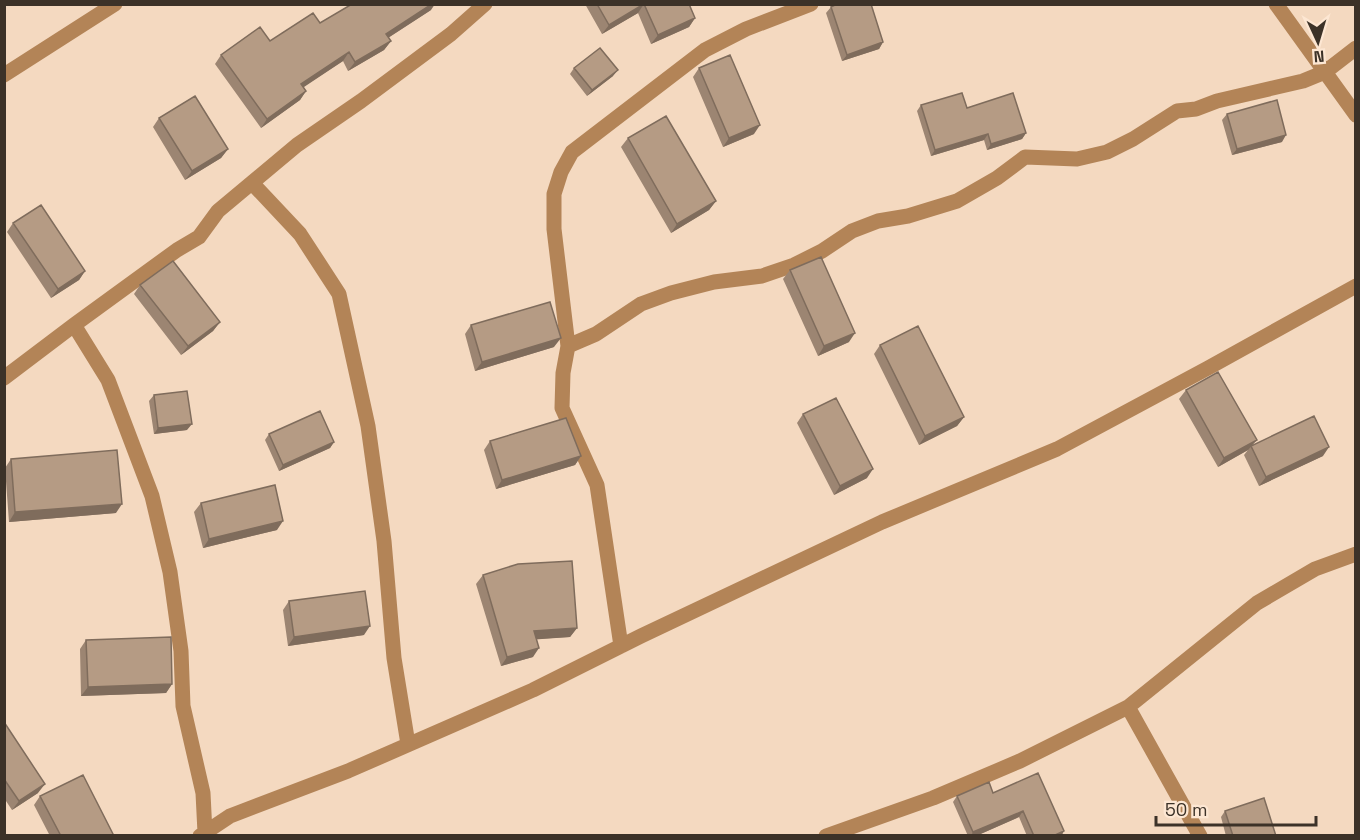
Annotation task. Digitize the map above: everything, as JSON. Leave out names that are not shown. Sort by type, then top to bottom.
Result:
[{"type":"street","points":[[4,75],[115,4]]},
{"type":"street","points":[[4,378],[177,250],[199,237],[218,211],[297,145],[451,34],[485,4]]},
{"type":"street","points":[[621,646],[597,485],[562,408],[563,373],[568,346],[554,229],[554,194],[561,172],[572,152],[705,50],[746,29],[811,4]]},
{"type":"street","points":[[1276,4],[1356,115]]},
{"type":"street","points":[[568,346],[596,334],[640,304],[714,282],[762,276],[794,265],[822,251],[852,231],[878,221],[908,216],[957,201],[998,178],[1025,157],[1077,159],[1107,152],[1133,140],[1177,111],[1196,109],[1218,101],[1304,81],[1325,72],[1356,48]]},
{"type":"street","points":[[252,183],[300,234],[339,294],[368,426],[384,541],[394,658],[408,744]]},
{"type":"street","points":[[203,834],[230,816],[348,771],[533,690],[882,522],[1057,449],[1356,286]]},
{"type":"street","points":[[74,325],[108,380],[152,496],[170,572],[181,651],[183,705],[203,793],[203,834]]},
{"type":"street","points":[[826,836],[933,798],[1020,761],[1128,707],[1257,603],[1315,569],[1356,554]]},
{"type":"street","points":[[1128,707],[1200,836]]},
{"type":"building","points":[[352,4],[432,4],[386,34],[391,41],[355,62],[349,52],[301,84],[306,91],[267,119],[221,55],[260,27],[270,41],[313,13],[320,23]]},
{"type":"building","points":[[597,4],[644,4],[609,25]]},
{"type":"building","points":[[644,4],[689,4],[695,18],[658,35]]},
{"type":"building","points":[[837,4],[871,4],[883,42],[847,55],[831,7]]},
{"type":"building","points":[[600,48],[618,70],[592,90],[574,68]]},
{"type":"building","points":[[730,55],[760,125],[729,138],[699,68]]},
{"type":"building","points":[[962,93],[967,108],[1013,93],[1026,133],[991,144],[988,134],[935,150],[921,105]]},
{"type":"building","points":[[195,96],[228,149],[192,171],[159,118]]},
{"type":"building","points":[[1277,100],[1286,135],[1237,149],[1227,114]]},
{"type":"building","points":[[666,116],[716,201],[677,224],[628,138]]},
{"type":"building","points":[[41,205],[85,271],[58,289],[13,223]]},
{"type":"building","points":[[821,257],[855,333],[824,346],[790,270]]},
{"type":"building","points":[[173,261],[220,322],[188,346],[140,285]]},
{"type":"building","points":[[550,302],[561,338],[482,362],[471,325]]},
{"type":"building","points":[[918,326],[964,417],[925,436],[880,345]]},
{"type":"building","points":[[1218,372],[1257,440],[1224,458],[1186,390]]},
{"type":"building","points":[[187,391],[192,424],[158,428],[154,395]]},
{"type":"building","points":[[836,398],[873,469],[840,486],[803,414]]},
{"type":"building","points":[[320,411],[334,442],[283,465],[269,434]]},
{"type":"building","points":[[1314,416],[1329,447],[1266,477],[1251,446]]},
{"type":"building","points":[[566,418],[581,456],[502,480],[490,441]]},
{"type":"building","points":[[117,450],[122,504],[15,512],[11,459]]},
{"type":"building","points":[[275,485],[283,521],[209,539],[201,503]]},
{"type":"building","points":[[572,561],[577,628],[534,631],[539,648],[507,657],[483,575],[518,564]]},
{"type":"building","points":[[365,591],[370,626],[294,637],[289,601]]},
{"type":"building","points":[[171,637],[172,684],[88,687],[86,640]]},
{"type":"building","points":[[4,722],[45,784],[19,801],[4,779]]},
{"type":"building","points":[[1038,773],[1064,831],[1053,836],[1034,836],[1023,811],[973,832],[957,796],[989,782],[993,793]]},
{"type":"building","points":[[83,775],[114,836],[61,836],[40,796]]},
{"type":"building","points":[[1264,798],[1276,836],[1233,836],[1225,811]]}]
